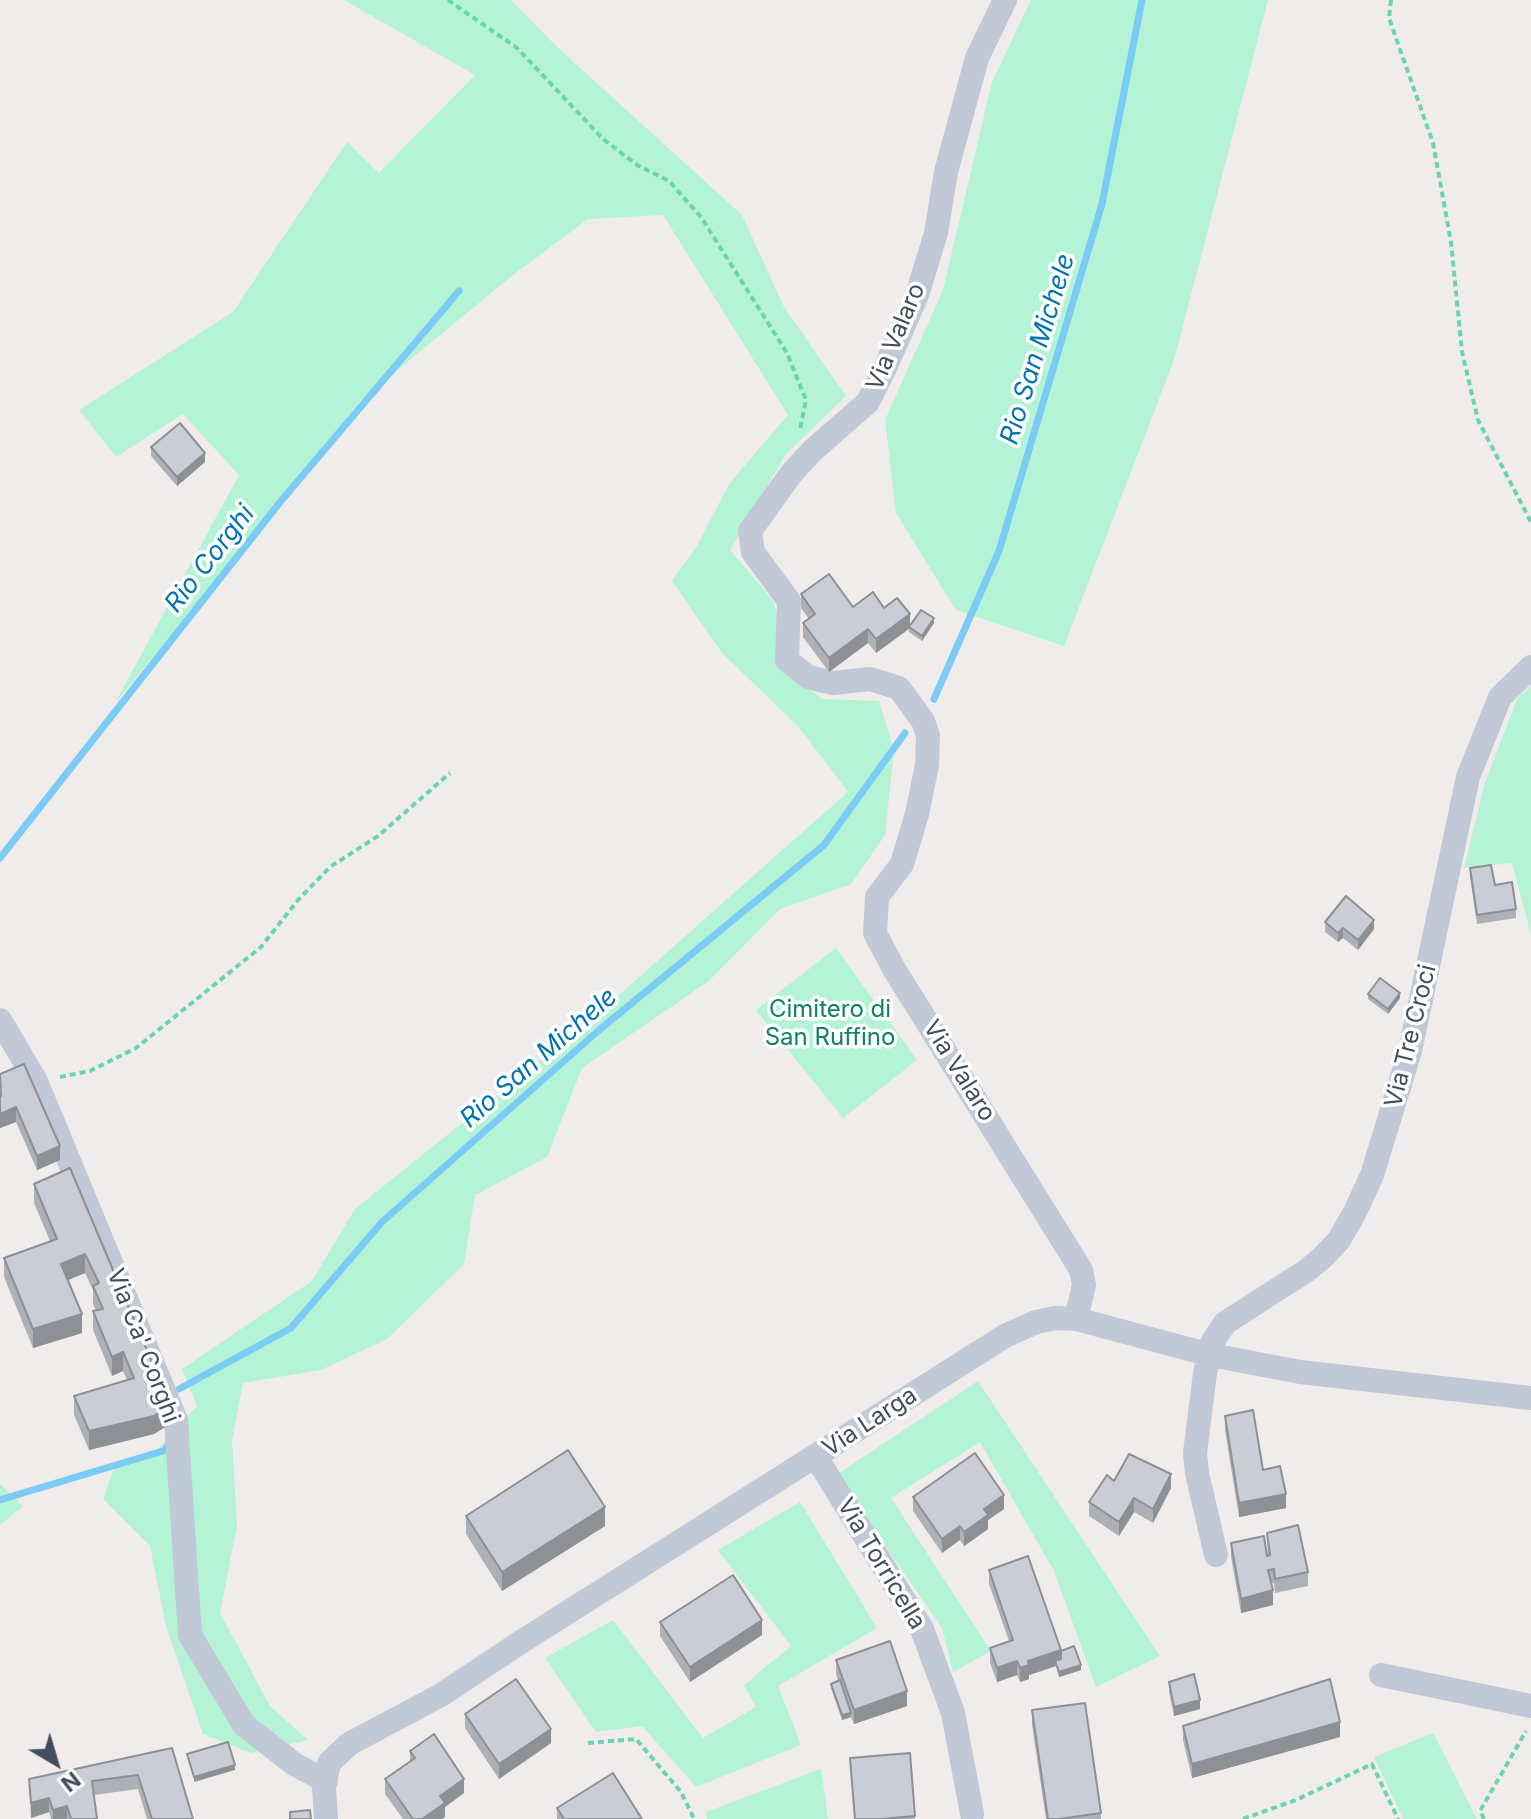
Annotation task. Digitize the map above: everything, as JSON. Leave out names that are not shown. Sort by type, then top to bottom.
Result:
[{"type":"street","name":"Via Valaro","points":[[1005,0],[977,58],[946,172],[936,233],[917,295],[886,366],[868,402],[812,451],[791,474],[750,531],[753,552],[789,601],[787,660],[808,677],[833,683],[870,679],[899,688],[923,721],[928,735],[927,765],[917,814],[902,864],[877,897],[875,933],[894,969],[1081,1270],[1084,1285],[1076,1319]]},
{"type":"street","name":"Via Tre Croci","points":[[1216,1555],[1195,1453],[1203,1388],[1217,1332],[1225,1323],[1322,1258],[1339,1240],[1355,1212],[1372,1175],[1410,1051],[1468,777],[1500,697],[1531,667]]},
{"type":"street","name":"Via Ca' Corghi","points":[[0,1020],[36,1081],[176,1420],[190,1635],[244,1725],[294,1764],[326,1781]]},
{"type":"street","name":"Via Larga","points":[[326,1819],[329,1763],[349,1744],[441,1695],[1005,1336],[1036,1322],[1055,1318],[1076,1319],[1211,1355],[1300,1372],[1531,1398]]},
{"type":"street","name":"Via Torricella","points":[[816,1457],[922,1629],[953,1713],[972,1814]]},
{"type":"street","points":[[1381,1675],[1531,1706]]},
{"type":"path","points":[[448,0],[517,48],[603,139],[637,165],[669,181],[701,217],[787,353],[806,400],[800,429]]},
{"type":"path","points":[[1391,0],[1389,18],[1433,143],[1451,242],[1462,352],[1478,420],[1531,522]]},
{"type":"path","points":[[36,1081],[90,1071],[136,1048],[261,947],[298,900],[330,867],[378,836],[450,773]]},
{"type":"path","points":[[1484,1819],[1480,1811],[1531,1721]]},
{"type":"path","points":[[588,1743],[636,1739],[681,1792],[694,1819]]},
{"type":"path","points":[[1243,1819],[1296,1800],[1372,1764],[1398,1819]]},
{"type":"green space","points":[[344,0],[511,0],[556,46],[742,215],[784,307],[846,396],[786,454],[730,550],[774,602],[779,624],[775,663],[822,699],[879,701],[894,750],[885,835],[851,884],[780,909],[709,981],[582,1068],[547,1157],[475,1195],[464,1264],[387,1339],[321,1370],[243,1383],[232,1440],[237,1526],[220,1613],[270,1706],[308,1740],[251,1753],[203,1734],[166,1626],[150,1546],[103,1499],[116,1464],[157,1450],[197,1406],[182,1369],[312,1281],[355,1209],[594,1017],[848,792],[798,726],[722,653],[672,581],[697,546],[729,484],[788,415],[663,215],[588,219],[513,275],[361,400],[242,551],[115,703],[239,475],[183,414],[116,457],[79,410],[233,312],[347,142],[379,173],[475,75]]},
{"type":"green space","points":[[1031,0],[1268,0],[1174,360],[1064,646],[956,610],[896,513],[885,420],[943,290],[992,82]]},
{"type":"green space","points":[[1531,686],[1531,935],[1512,863],[1464,868],[1485,783],[1517,699]]},
{"type":"green space","name":"Cimitero di San Ruffino","points":[[836,948],[917,1060],[843,1118],[756,1010]]},
{"type":"green space","points":[[978,1381],[1160,1656],[1096,1687],[1054,1571],[980,1442],[891,1498],[991,1651],[953,1672],[942,1628],[836,1475]]},
{"type":"green space","points":[[0,1484],[23,1506],[0,1525]]},
{"type":"green space","points":[[800,1502],[877,1628],[778,1686],[801,1745],[696,1787],[642,1726],[596,1732],[545,1658],[613,1620],[703,1738],[756,1707],[744,1685],[791,1646],[718,1550]]},
{"type":"green space","points":[[1433,1733],[1477,1819],[1403,1819],[1374,1757]]},
{"type":"green space","points":[[821,1769],[828,1819],[707,1819],[706,1812]]},
{"type":"building","points":[[180,423],[205,453],[177,477],[151,447]]},
{"type":"building","points":[[829,574],[853,607],[873,592],[884,608],[897,598],[910,614],[876,639],[868,629],[829,658],[803,623],[815,614],[801,594]]},
{"type":"building","points":[[921,610],[934,618],[922,636],[909,627]]},
{"type":"building","points":[[1491,865],[1495,885],[1512,882],[1516,909],[1477,915],[1470,868]]},
{"type":"building","points":[[1346,896],[1374,920],[1358,940],[1343,928],[1338,933],[1325,922]]},
{"type":"building","points":[[1380,978],[1400,993],[1388,1009],[1368,994]]},
{"type":"building","points":[[24,1064],[60,1146],[37,1156],[16,1107],[0,1114],[0,1074]]},
{"type":"building","points":[[70,1168],[170,1405],[154,1416],[89,1431],[74,1396],[134,1378],[123,1352],[112,1357],[93,1311],[103,1309],[93,1286],[99,1283],[85,1254],[61,1264],[82,1314],[33,1329],[4,1258],[57,1239],[34,1184]]},
{"type":"building","points":[[1253,1410],[1263,1470],[1280,1466],[1286,1494],[1239,1503],[1225,1416]]},
{"type":"building","points":[[568,1450],[605,1507],[502,1572],[466,1516]]},
{"type":"building","points":[[975,1453],[1004,1495],[984,1509],[988,1515],[964,1532],[960,1526],[942,1539],[913,1497]]},
{"type":"building","points":[[1129,1454],[1171,1474],[1153,1509],[1134,1498],[1119,1522],[1089,1502],[1107,1475],[1114,1481]]},
{"type":"building","points":[[1298,1525],[1308,1572],[1275,1579],[1274,1569],[1268,1570],[1273,1590],[1241,1599],[1231,1543],[1264,1536],[1267,1556],[1270,1555],[1267,1533]]},
{"type":"building","points":[[1028,1556],[1061,1650],[1028,1661],[1029,1665],[1020,1668],[1017,1661],[997,1668],[990,1648],[1013,1640],[989,1570]]},
{"type":"building","points":[[733,1575],[762,1620],[690,1667],[660,1622]]},
{"type":"building","points":[[890,1641],[907,1691],[854,1710],[836,1660]]},
{"type":"building","points":[[1074,1646],[1081,1665],[1059,1672],[1055,1661],[1061,1659],[1061,1651]]},
{"type":"building","points":[[1194,1674],[1200,1700],[1174,1707],[1169,1682]]},
{"type":"building","points":[[516,1679],[551,1729],[499,1764],[465,1714]]},
{"type":"building","points":[[1330,1679],[1340,1722],[1192,1764],[1183,1726]]},
{"type":"building","points":[[840,1680],[851,1713],[842,1715],[831,1684]]},
{"type":"building","points":[[1085,1703],[1101,1813],[1048,1819],[1032,1710]]},
{"type":"building","points":[[434,1734],[464,1779],[440,1796],[445,1803],[422,1819],[413,1819],[385,1779],[415,1758],[410,1751]]},
{"type":"building","points":[[228,1742],[235,1765],[194,1777],[187,1754]]},
{"type":"building","points":[[172,1748],[193,1819],[152,1819],[138,1775],[92,1781],[97,1819],[71,1819],[67,1806],[53,1810],[49,1798],[31,1803],[29,1779]]},
{"type":"building","points":[[910,1753],[915,1816],[855,1819],[850,1758]]},
{"type":"building","points":[[613,1773],[642,1819],[564,1819],[557,1808]]},
{"type":"building","points":[[310,1810],[311,1819],[290,1819],[290,1812]]},
{"type":"waterway","name":"Rio San Michele","points":[[934,699],[999,551],[1102,204],[1142,0]]},
{"type":"waterway","name":"Rio Corghi","points":[[0,858],[281,501],[459,291]]},
{"type":"waterway","name":"Rio San Michele","points":[[179,1389],[291,1328],[382,1222],[598,1031],[824,845],[905,733]]},
{"type":"waterway","name":"Rio San Michele","points":[[0,1500],[166,1450],[167,1447]]}]
